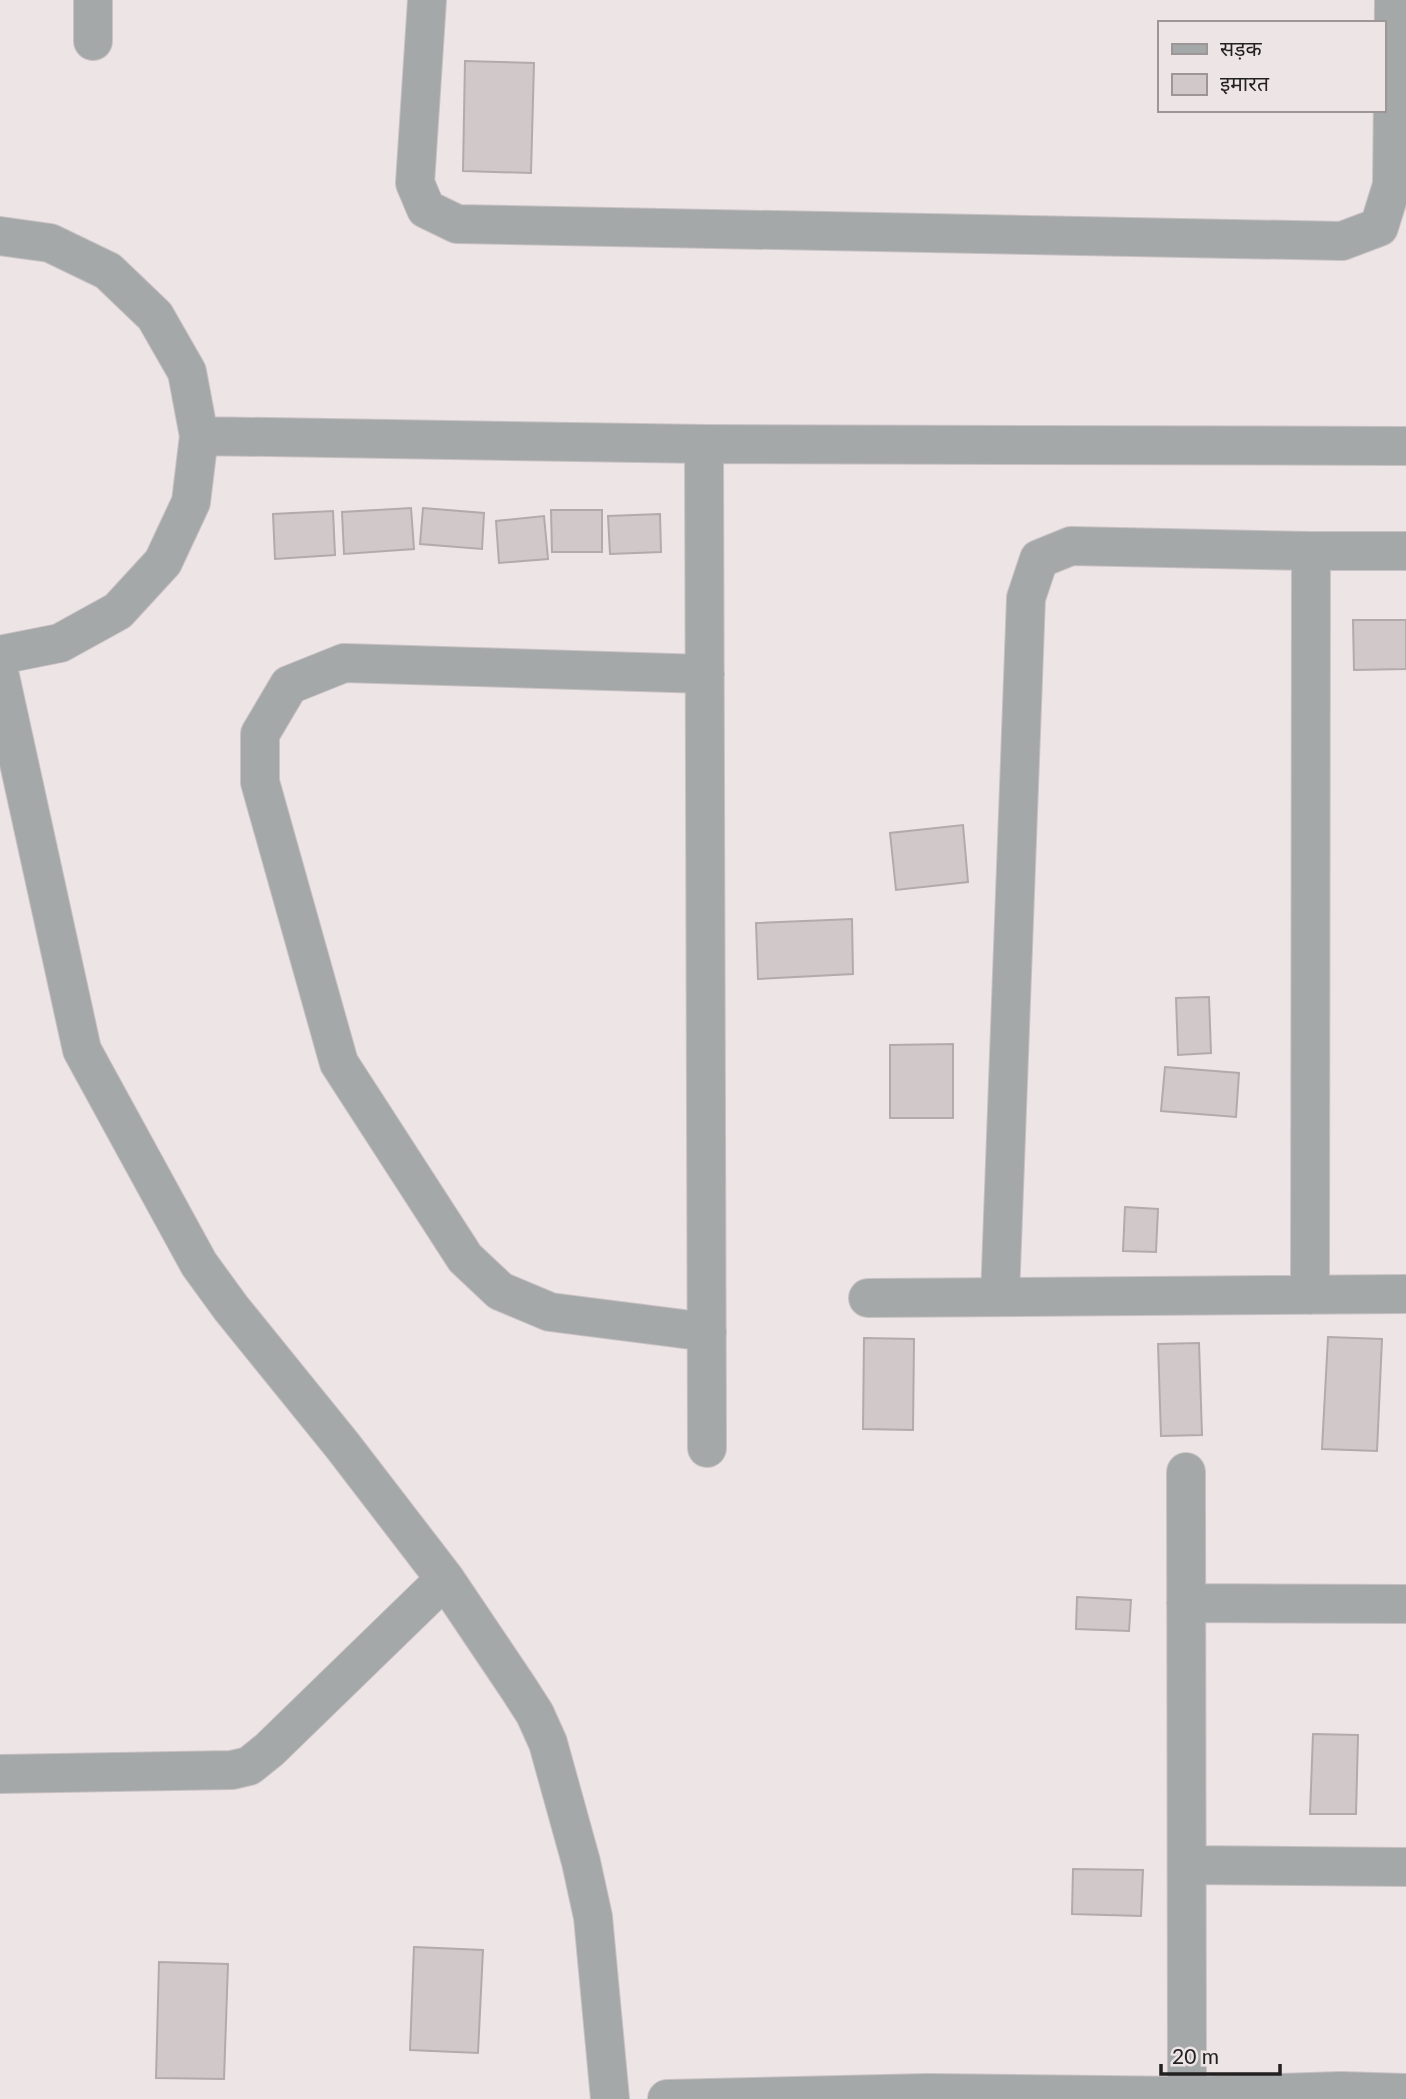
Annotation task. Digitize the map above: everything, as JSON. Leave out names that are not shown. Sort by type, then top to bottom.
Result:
[{"type":"street","points":[[93,0],[93,41]]},
{"type":"street","points":[[427,0],[415,183],[426,209],[457,224],[1342,241],[1379,227],[1392,186],[1395,0]]},
{"type":"street","points":[[0,236],[50,243],[108,271],[155,316],[187,372],[199,436],[191,502],[163,562],[118,611],[60,643],[0,655]]},
{"type":"street","points":[[199,436],[704,444],[1406,446]]},
{"type":"street","points":[[704,444],[707,1448]]},
{"type":"street","points":[[1000,1297],[1026,598],[1039,559],[1071,546],[1406,551]]},
{"type":"street","points":[[1310,1294],[1311,551]]},
{"type":"street","points":[[705,674],[344,663],[289,685],[260,734],[260,782],[339,1063],[465,1258],[500,1290],[550,1311],[707,1332]]},
{"type":"street","points":[[0,676],[82,1050],[199,1264],[445,1579],[535,1714],[548,1743],[581,1862],[593,1917],[610,2099]]},
{"type":"street","points":[[868,1298],[1406,1294]]},
{"type":"street","points":[[1186,1472],[1187,2096]]},
{"type":"street","points":[[0,1774],[232,1770],[249,1766],[269,1750],[445,1579]]},
{"type":"street","points":[[1186,1604],[1406,1604]]},
{"type":"street","points":[[1188,1865],[1406,1867]]},
{"type":"street","points":[[667,2099],[928,2093],[1187,2096],[1341,2091],[1406,2093]]},
{"type":"building","points":[[465,61],[534,63],[531,173],[463,171]]},
{"type":"building","points":[[411,508],[414,549],[344,554],[342,512]]},
{"type":"building","points":[[423,508],[484,513],[482,549],[420,544]]},
{"type":"building","points":[[551,510],[602,510],[602,552],[552,552]]},
{"type":"building","points":[[333,511],[335,555],[275,559],[273,514]]},
{"type":"building","points":[[660,514],[661,552],[610,554],[608,516]]},
{"type":"building","points":[[544,516],[548,559],[499,563],[496,521]]},
{"type":"building","points":[[1353,620],[1406,620],[1406,669],[1354,670]]},
{"type":"building","points":[[963,825],[968,882],[896,890],[890,833]]},
{"type":"building","points":[[852,919],[853,974],[758,979],[756,923]]},
{"type":"building","points":[[1209,997],[1211,1053],[1178,1055],[1176,998]]},
{"type":"building","points":[[953,1044],[953,1118],[890,1118],[890,1045]]},
{"type":"building","points":[[1165,1067],[1239,1073],[1236,1117],[1161,1111]]},
{"type":"building","points":[[1125,1207],[1158,1209],[1156,1252],[1123,1251]]},
{"type":"building","points":[[1328,1337],[1382,1339],[1377,1451],[1322,1449]]},
{"type":"building","points":[[864,1338],[914,1339],[913,1430],[863,1429]]},
{"type":"building","points":[[1199,1343],[1202,1435],[1161,1436],[1158,1344]]},
{"type":"building","points":[[1077,1597],[1131,1600],[1129,1631],[1076,1629]]},
{"type":"building","points":[[1313,1734],[1358,1735],[1356,1814],[1310,1814]]},
{"type":"building","points":[[1073,1869],[1143,1870],[1141,1916],[1072,1914]]},
{"type":"building","points":[[414,1947],[483,1950],[478,2053],[410,2050]]},
{"type":"building","points":[[159,1962],[228,1964],[224,2079],[156,2078]]}]
